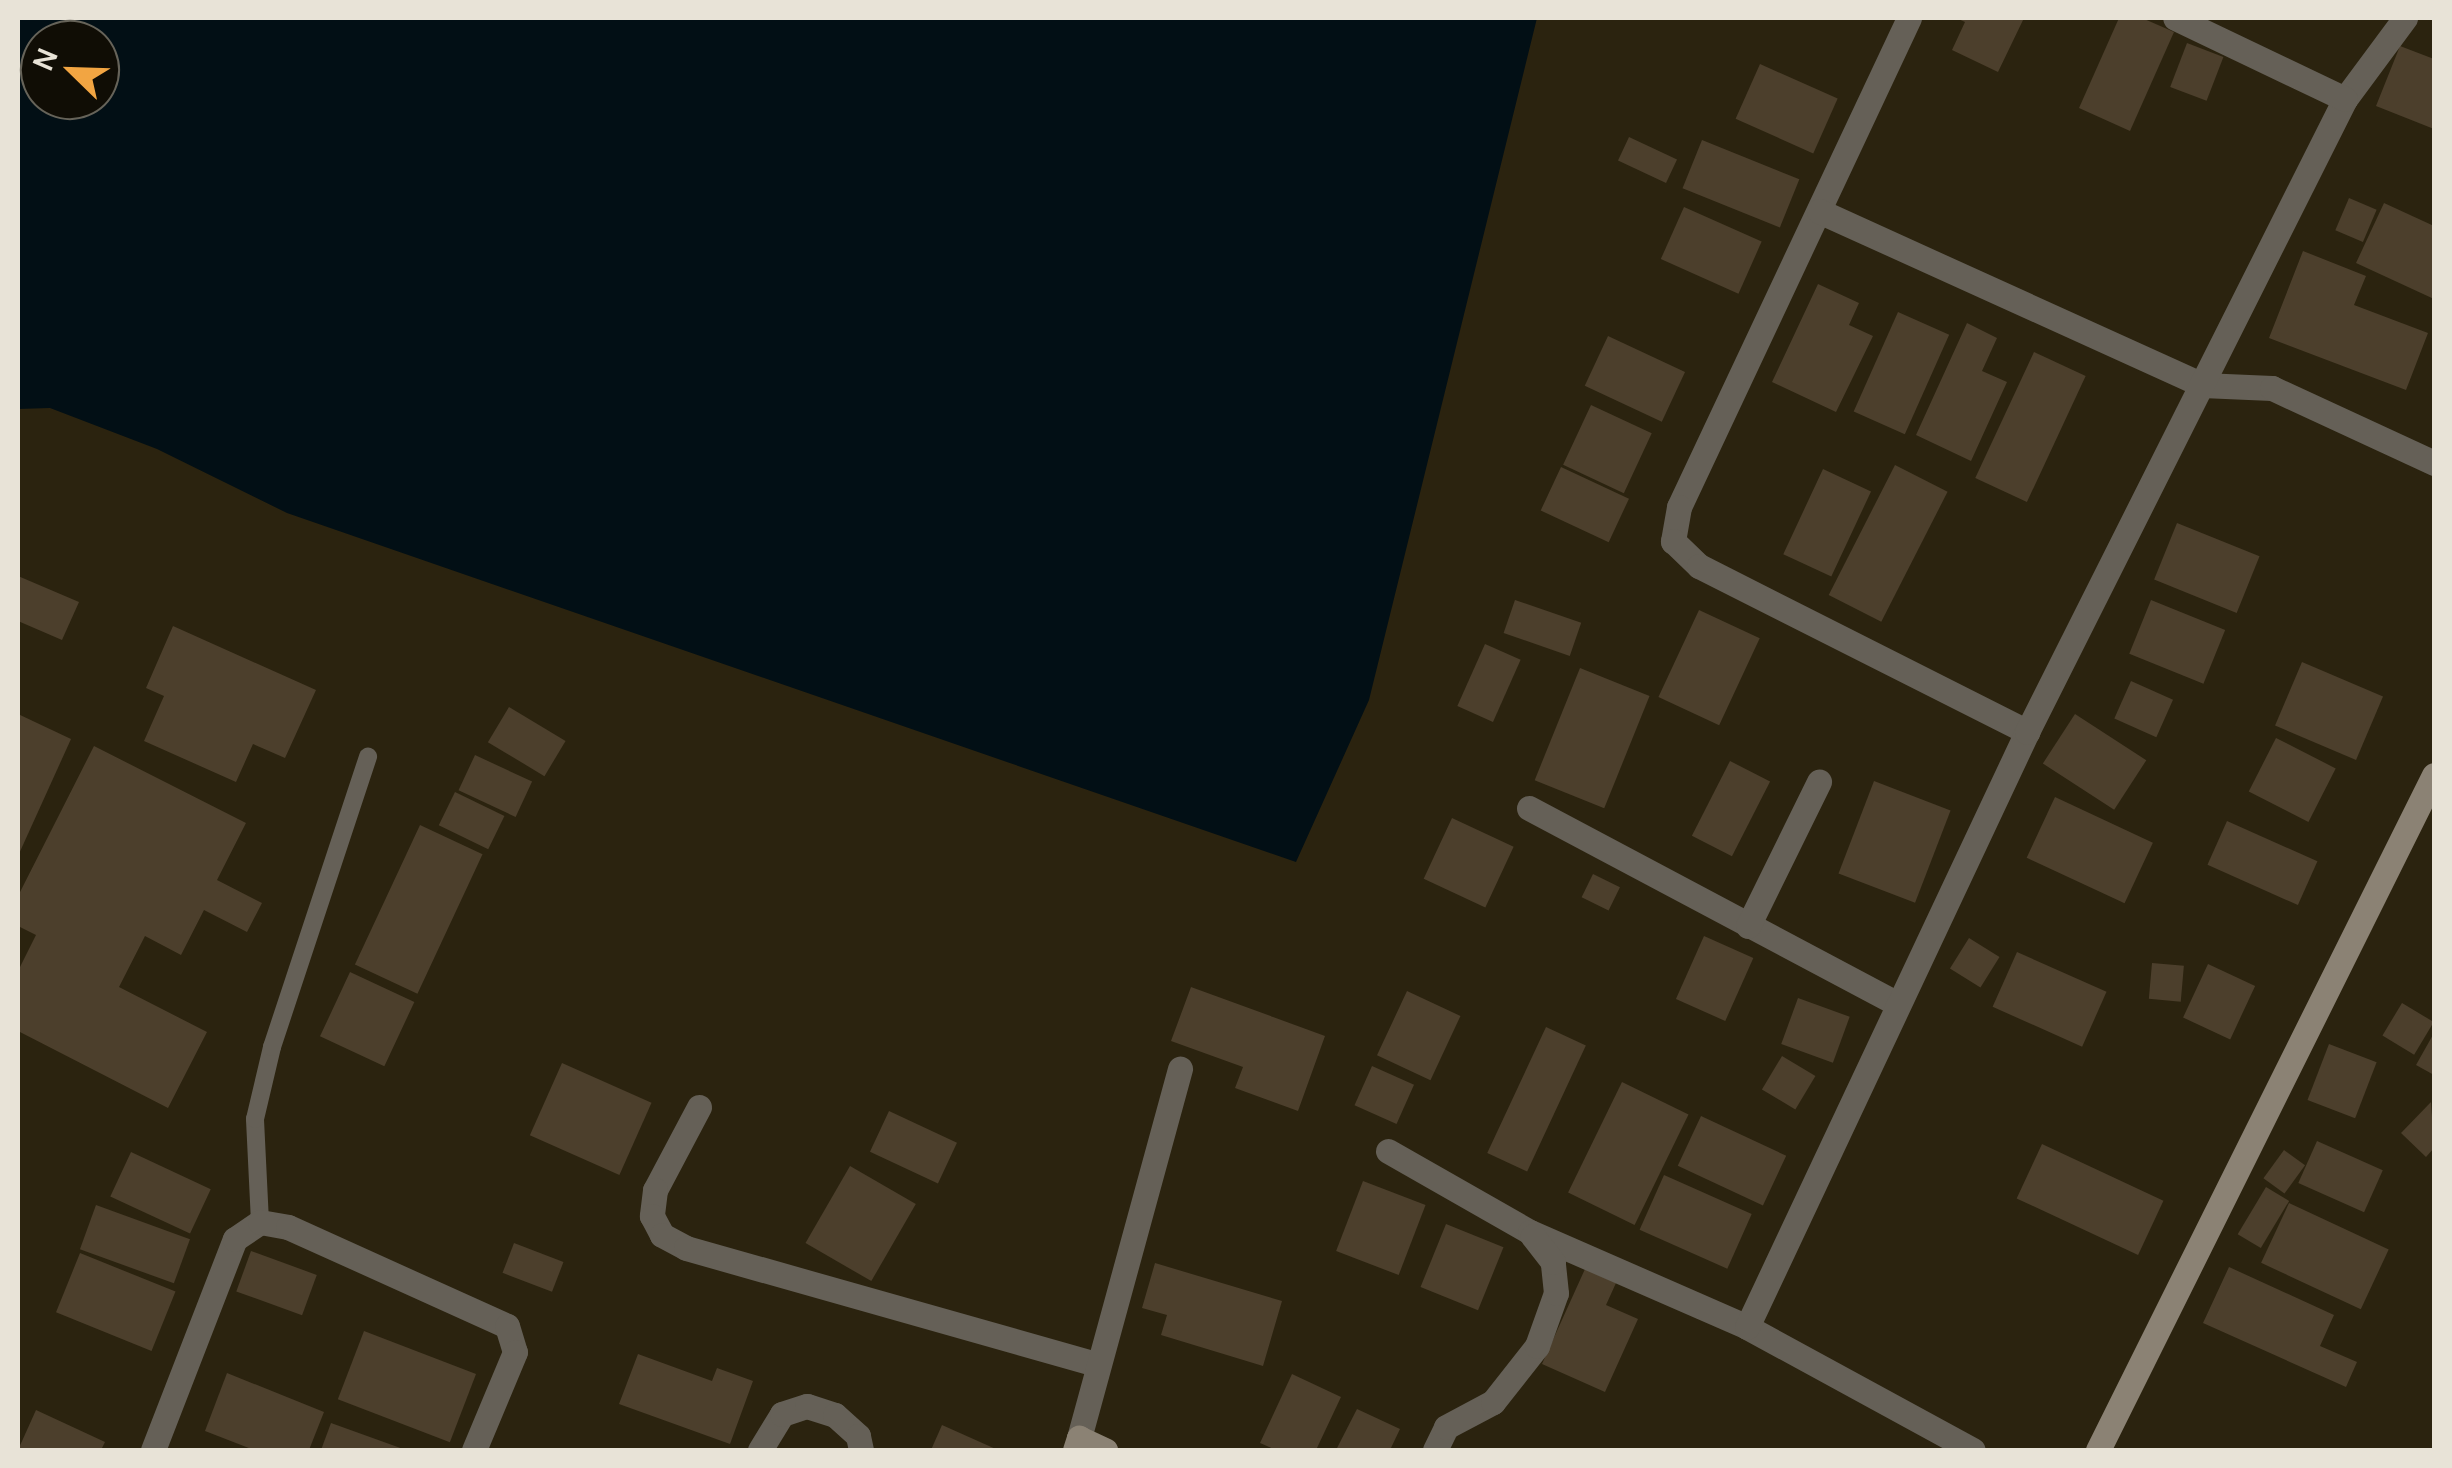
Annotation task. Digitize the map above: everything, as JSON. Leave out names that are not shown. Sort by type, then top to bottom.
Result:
[{"type":"street","points":[[1909,18],[1680,507],[1672,541],[1699,566],[2026,732]]},
{"type":"street","points":[[2174,18],[2345,99]]},
{"type":"street","points":[[1747,1327],[1895,1004],[2026,732],[2345,99],[2405,18]]},
{"type":"street","points":[[1819,211],[2202,386],[2272,388],[2434,463]]},
{"type":"street","points":[[2098,1450],[2434,775]]},
{"type":"street","points":[[1748,926],[1819,782]]},
{"type":"street","points":[[1528,808],[1895,1004]]},
{"type":"street","points":[[1106,1450],[1077,1444],[1095,1364],[1180,1068]]},
{"type":"street","points":[[700,1107],[655,1190],[652,1216],[662,1235],[686,1248],[1095,1364]]},
{"type":"street","points":[[1388,1150],[1530,1232],[1747,1327],[1972,1450]]},
{"type":"street","points":[[153,1450],[236,1239],[260,1222],[288,1227],[507,1326],[515,1352],[474,1450]]},
{"type":"street","points":[[1435,1450],[1446,1427],[1494,1402],[1537,1346],[1556,1292],[1553,1262],[1530,1232]]},
{"type":"street","points":[[760,1450],[782,1414],[807,1406],[834,1416],[858,1436],[862,1450]]},
{"type":"lane","points":[[260,1222],[255,1119],[272,1047],[368,756]]},
{"type":"shaded area","points":[[18,18],[1537,18],[1369,700],[1296,862],[287,513],[157,449],[50,408],[18,409]]},
{"type":"building","points":[[1956,18],[2024,18],[1998,72],[1952,50],[1965,22]]},
{"type":"building","points":[[2119,18],[2142,18],[2174,32],[2130,131],[2079,108]]},
{"type":"building","points":[[2187,43],[2223,57],[2207,101],[2170,87]]},
{"type":"building","points":[[2400,46],[2434,59],[2434,129],[2376,106]]},
{"type":"building","points":[[1760,64],[1838,99],[1813,153],[1736,119]]},
{"type":"building","points":[[1629,137],[1677,159],[1666,183],[1618,161]]},
{"type":"building","points":[[1702,140],[1799,179],[1780,228],[1683,188]]},
{"type":"building","points":[[2349,198],[2377,210],[2363,242],[2335,230]]},
{"type":"building","points":[[2384,203],[2434,226],[2434,299],[2356,263]]},
{"type":"building","points":[[1684,207],[1762,242],[1738,294],[1661,259]]},
{"type":"building","points":[[2303,251],[2366,276],[2354,305],[2428,333],[2406,390],[2269,338]]},
{"type":"building","points":[[1818,284],[1859,303],[1849,325],[1873,336],[1836,412],[1772,382]]},
{"type":"building","points":[[1898,312],[1949,335],[1905,434],[1854,412]]},
{"type":"building","points":[[1967,323],[1997,338],[1982,371],[2007,382],[1971,461],[1916,435]]},
{"type":"building","points":[[1608,336],[1685,372],[1662,422],[1585,386]]},
{"type":"building","points":[[2034,352],[2086,376],[2027,502],[1975,478]]},
{"type":"building","points":[[1591,405],[1652,433],[1624,493],[1563,465]]},
{"type":"building","points":[[1895,465],[1948,492],[1881,622],[1829,595]]},
{"type":"building","points":[[1561,467],[1629,499],[1609,542],[1541,511]]},
{"type":"building","points":[[1823,469],[1871,491],[1831,577],[1783,554]]},
{"type":"building","points":[[2177,523],[2260,556],[2237,613],[2154,580]]},
{"type":"building","points":[[18,576],[79,602],[62,640],[18,621]]},
{"type":"building","points":[[1515,600],[1581,623],[1570,656],[1504,633]]},
{"type":"building","points":[[2151,600],[2225,630],[2203,684],[2129,654]]},
{"type":"building","points":[[1699,610],[1760,638],[1719,725],[1658,697]]},
{"type":"building","points":[[173,626],[316,690],[285,758],[253,744],[236,782],[144,741],[164,696],[146,688]]},
{"type":"building","points":[[1485,644],[1521,660],[1493,722],[1457,706]]},
{"type":"building","points":[[2302,662],[2383,696],[2356,760],[2275,726]]},
{"type":"building","points":[[1580,668],[1650,696],[1604,808],[1535,780]]},
{"type":"building","points":[[2131,681],[2173,700],[2156,737],[2114,718]]},
{"type":"building","points":[[509,707],[566,741],[544,776],[488,742]]},
{"type":"building","points":[[18,714],[71,739],[18,856]]},
{"type":"building","points":[[2075,714],[2146,760],[2114,810],[2043,763]]},
{"type":"building","points":[[2276,738],[2336,768],[2308,822],[2249,791]]},
{"type":"building","points":[[94,746],[246,823],[217,880],[262,903],[247,932],[204,910],[181,955],[145,936],[119,987],[207,1032],[168,1108],[18,1031],[18,971],[36,935],[18,926],[18,896]]},
{"type":"building","points":[[475,755],[532,782],[516,817],[459,790]]},
{"type":"building","points":[[1730,761],[1770,781],[1732,856],[1692,836]]},
{"type":"building","points":[[1874,781],[1951,810],[1915,903],[1839,873]]},
{"type":"building","points":[[455,792],[504,816],[488,849],[439,825]]},
{"type":"building","points":[[2055,797],[2153,843],[2125,903],[2027,858]]},
{"type":"building","points":[[1452,818],[1514,847],[1485,907],[1424,879]]},
{"type":"building","points":[[2227,821],[2317,861],[2298,905],[2207,865]]},
{"type":"building","points":[[420,825],[483,854],[417,994],[355,965]]},
{"type":"building","points":[[1593,874],[1620,887],[1609,911],[1582,897]]},
{"type":"building","points":[[1704,936],[1753,958],[1725,1021],[1676,999]]},
{"type":"building","points":[[1969,938],[2000,957],[1980,988],[1950,969]]},
{"type":"building","points":[[2017,952],[2107,992],[2082,1047],[1993,1007]]},
{"type":"building","points":[[2152,963],[2184,966],[2181,1002],[2149,999]]},
{"type":"building","points":[[2208,964],[2255,986],[2230,1039],[2183,1017]]},
{"type":"building","points":[[350,972],[414,1002],[384,1066],[320,1036]]},
{"type":"building","points":[[1191,987],[1325,1036],[1298,1111],[1235,1088],[1243,1067],[1171,1041]]},
{"type":"building","points":[[1407,991],[1460,1016],[1430,1080],[1377,1055]]},
{"type":"building","points":[[1798,998],[1850,1017],[1833,1063],[1781,1044]]},
{"type":"building","points":[[2402,1003],[2434,1022],[2414,1055],[2382,1036]]},
{"type":"building","points":[[1546,1027],[1586,1046],[1527,1172],[1487,1153]]},
{"type":"building","points":[[2434,1033],[2434,1075],[2416,1065]]},
{"type":"building","points":[[2329,1044],[2377,1062],[2355,1118],[2307,1100]]},
{"type":"building","points":[[1782,1056],[1815,1076],[1795,1110],[1762,1089]]},
{"type":"building","points":[[562,1063],[652,1103],[619,1175],[530,1135]]},
{"type":"building","points":[[1372,1066],[1414,1085],[1397,1124],[1355,1105]]},
{"type":"building","points":[[1622,1082],[1689,1114],[1635,1225],[1568,1193]]},
{"type":"building","points":[[2431,1102],[2434,1148],[2426,1157],[2401,1133]]},
{"type":"building","points":[[889,1111],[957,1143],[938,1183],[870,1152]]},
{"type":"building","points":[[1701,1116],[1786,1156],[1763,1206],[1678,1166]]},
{"type":"building","points":[[2317,1141],[2383,1170],[2364,1212],[2298,1183]]},
{"type":"building","points":[[2042,1144],[2163,1201],[2138,1255],[2017,1198]]},
{"type":"building","points":[[2284,1150],[2305,1165],[2284,1194],[2263,1178]]},
{"type":"building","points":[[131,1152],[211,1189],[190,1234],[110,1196]]},
{"type":"building","points":[[850,1166],[916,1204],[871,1281],[806,1243]]},
{"type":"building","points":[[1664,1175],[1752,1214],[1727,1269],[1640,1230]]},
{"type":"building","points":[[1363,1181],[1426,1205],[1399,1275],[1336,1251]]},
{"type":"building","points":[[2266,1187],[2289,1201],[2261,1248],[2238,1234]]},
{"type":"building","points":[[2289,1203],[2389,1249],[2361,1309],[2261,1263]]},
{"type":"building","points":[[96,1205],[190,1239],[174,1283],[80,1249]]},
{"type":"building","points":[[1446,1224],[1503,1247],[1478,1310],[1421,1287]]},
{"type":"building","points":[[514,1243],[563,1262],[552,1292],[503,1273]]},
{"type":"building","points":[[251,1251],[317,1275],[302,1315],[236,1291]]},
{"type":"building","points":[[80,1253],[175,1292],[152,1351],[56,1312]]},
{"type":"building","points":[[1155,1263],[1282,1301],[1263,1366],[1161,1335],[1167,1315],[1142,1308]]},
{"type":"building","points":[[2229,1267],[2334,1315],[2320,1346],[2357,1362],[2346,1387],[2203,1323]]},
{"type":"building","points":[[1585,1269],[1616,1283],[1606,1305],[1638,1319],[1605,1392],[1542,1364]]},
{"type":"building","points":[[364,1331],[476,1374],[450,1442],[338,1399]]},
{"type":"building","points":[[638,1354],[712,1381],[717,1368],[753,1381],[730,1444],[619,1404]]},
{"type":"building","points":[[227,1373],[324,1412],[309,1450],[254,1450],[205,1431]]},
{"type":"building","points":[[1292,1374],[1341,1397],[1316,1450],[1276,1450],[1260,1443]]},
{"type":"building","points":[[1357,1409],[1400,1429],[1390,1450],[1336,1450]]},
{"type":"building","points":[[36,1410],[105,1442],[101,1450],[18,1450]]},
{"type":"building","points":[[331,1423],[406,1450],[321,1450]]},
{"type":"building","points":[[942,1425],[998,1450],[931,1450]]}]
